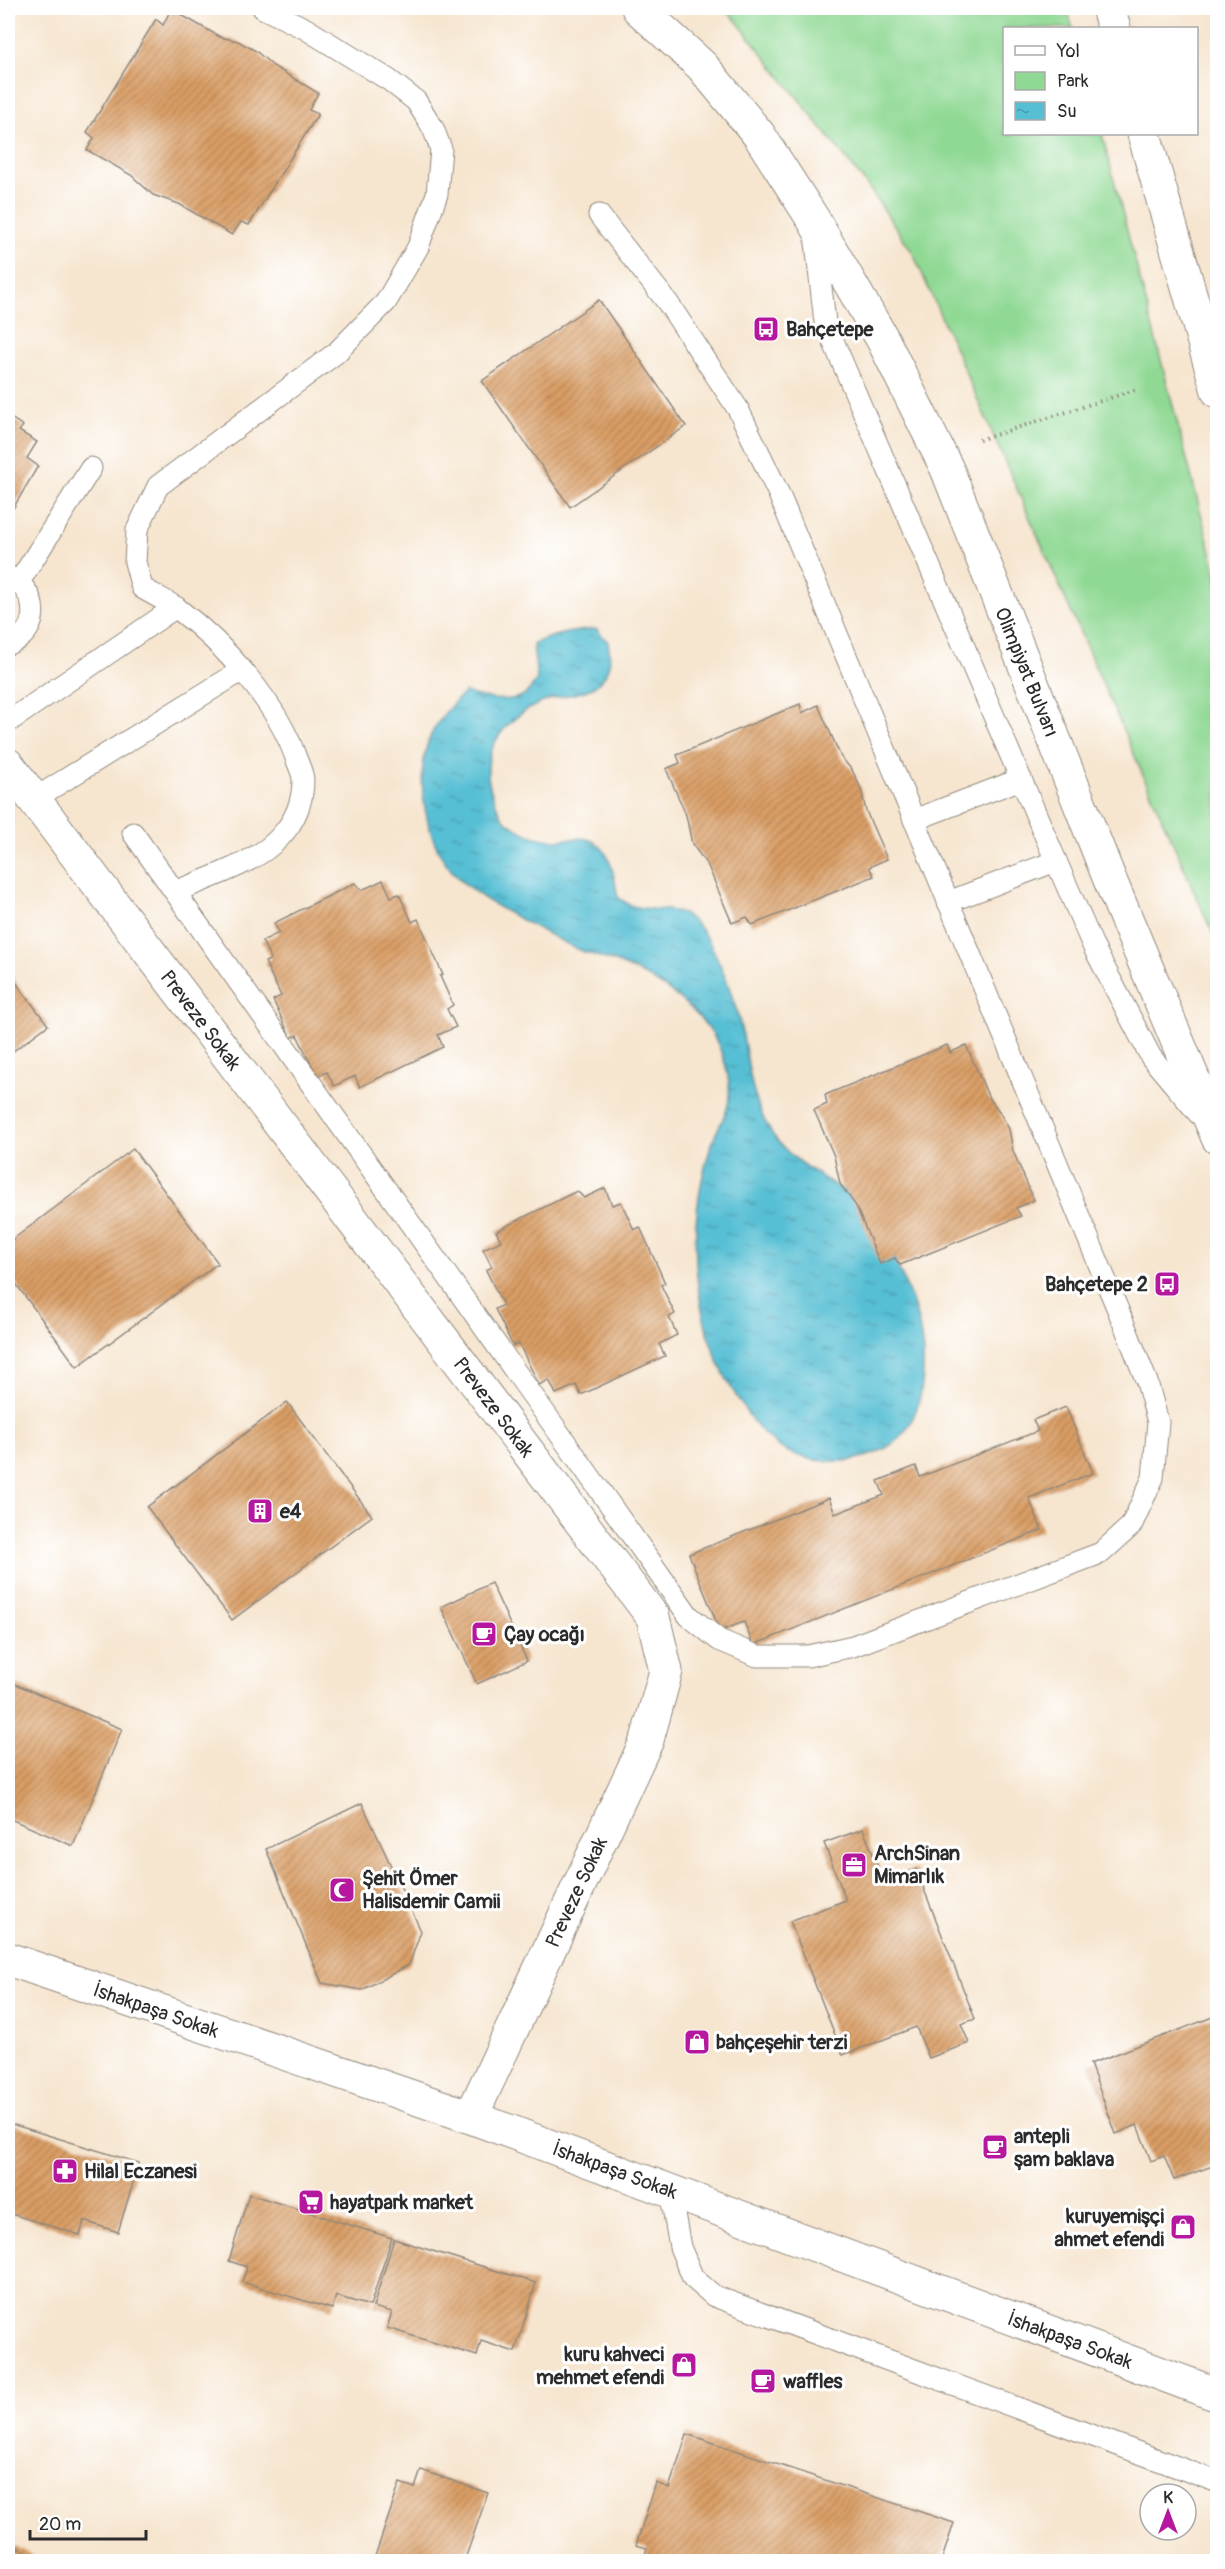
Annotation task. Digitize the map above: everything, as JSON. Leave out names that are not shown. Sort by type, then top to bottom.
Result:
[{"type":"main road","name":"Olimpiyat Bulvarı","points":[[638,8],[702,66],[759,135],[813,219],[883,340],[947,470],[1110,880],[1217,1136]]},
{"type":"main road","points":[[1108,8],[1114,27]]},
{"type":"main road","points":[[1144,135],[1218,391]]},
{"type":"main road","name":"Preveze Sokak","points":[[8,765],[653,1617],[666,1671],[647,1740],[471,2117]]},
{"type":"main road","name":"İshakpaşa Sokak","points":[[8,1959],[471,2117],[1218,2395]]},
{"type":"lane","points":[[175,892],[257,855],[280,838],[300,809],[303,778],[292,746],[275,713],[241,671],[208,634],[176,608],[142,588],[135,562],[137,530],[158,486],[336,353],[386,302],[418,247],[437,194],[441,149],[433,128],[416,101],[389,80],[316,34],[263,8]]},
{"type":"lane","points":[[133,833],[689,1616],[719,1640],[757,1656],[807,1656],[853,1646],[1101,1552],[1131,1526],[1153,1478],[1158,1422],[1147,1382],[778,492],[738,410],[668,303],[599,215]]},
{"type":"lane","points":[[813,219],[825,322],[1094,948],[1151,1057],[1217,1136]]},
{"type":"lane","points":[[8,644],[22,635],[30,626],[33,614],[28,591],[13,579],[91,468]]},
{"type":"lane","points":[[8,722],[176,608]]},
{"type":"lane","points":[[34,799],[241,671]]},
{"type":"lane","points":[[914,820],[1021,779]]},
{"type":"lane","points":[[948,902],[1056,861]]},
{"type":"lane","points":[[670,2191],[680,2247],[693,2278],[714,2296],[1218,2482]]},
{"type":"path","points":[[979,440],[1138,389]]},
{"type":"green space","points":[[722,8],[1066,8],[1073,27],[1003,27],[1003,135],[1102,135],[1217,575],[1217,943],[913,253],[867,185],[734,18]]},
{"type":"water","points":[[596,629],[608,642],[610,659],[606,674],[601,681],[587,690],[554,698],[525,711],[514,719],[504,729],[492,750],[488,774],[490,787],[502,817],[517,829],[543,839],[584,838],[600,846],[610,864],[618,897],[623,901],[642,908],[675,911],[698,926],[719,962],[735,1006],[753,1090],[767,1125],[790,1154],[809,1169],[863,1202],[876,1219],[916,1313],[923,1352],[923,1373],[921,1393],[906,1429],[893,1443],[866,1457],[844,1461],[810,1459],[779,1447],[763,1433],[749,1415],[719,1364],[703,1313],[696,1259],[696,1232],[702,1180],[714,1138],[727,1109],[729,1096],[726,1066],[719,1046],[709,1029],[671,992],[637,971],[575,948],[481,896],[452,871],[441,856],[433,838],[423,793],[423,762],[430,737],[444,714],[465,692],[503,700],[524,695],[537,680],[533,644],[564,634]]},
{"type":"building","points":[[171,9],[220,37],[238,41],[256,51],[273,66],[318,93],[309,110],[318,114],[249,225],[241,222],[232,235],[179,204],[153,195],[131,175],[87,150],[94,138],[87,132],[156,19],[163,25]]},
{"type":"building","points":[[599,300],[686,426],[570,507],[482,381]]},
{"type":"building","points":[[8,416],[23,426],[19,431],[37,442],[27,458],[38,466],[8,517]]},
{"type":"building","points":[[800,704],[802,713],[818,705],[841,757],[852,770],[861,789],[866,811],[887,859],[869,867],[874,876],[752,925],[747,917],[732,923],[708,866],[692,844],[686,815],[666,769],[680,763],[677,755]]},
{"type":"building","points":[[383,880],[391,897],[399,894],[412,922],[418,919],[443,975],[440,976],[453,1005],[447,1009],[456,1027],[438,1035],[443,1047],[360,1087],[355,1076],[334,1086],[327,1072],[317,1076],[297,1035],[291,1038],[273,1000],[281,996],[265,962],[271,959],[262,941],[279,933],[274,923],[355,883],[362,890]]},
{"type":"building","points":[[8,972],[48,1025],[8,1055]]},
{"type":"building","points":[[947,1045],[950,1053],[966,1045],[989,1098],[1009,1129],[1013,1151],[1034,1200],[1016,1208],[1021,1216],[900,1265],[895,1258],[880,1264],[856,1206],[840,1184],[834,1156],[814,1110],[827,1104],[825,1095]]},
{"type":"building","points":[[133,1149],[218,1263],[77,1367],[8,1273],[8,1243]]},
{"type":"building","points":[[605,1188],[612,1205],[621,1202],[634,1230],[640,1227],[665,1283],[661,1285],[675,1314],[669,1317],[677,1335],[659,1344],[665,1356],[581,1395],[576,1385],[556,1394],[549,1380],[539,1385],[519,1344],[513,1346],[495,1309],[503,1305],[486,1270],[492,1267],[483,1249],[501,1241],[496,1231],[577,1191],[584,1198]]},
{"type":"building","name":"e4","points":[[287,1402],[372,1516],[232,1620],[147,1507]]},
{"type":"building","points":[[1066,1407],[1093,1473],[1029,1498],[1042,1530],[753,1645],[744,1622],[720,1631],[689,1554],[829,1498],[835,1514],[884,1495],[878,1481],[916,1466],[920,1477],[1038,1431],[1033,1420]]},
{"type":"building","name":"Çay ocağı","points":[[491,1583],[527,1661],[477,1684],[441,1607]]},
{"type":"building","points":[[8,1681],[122,1729],[73,1846],[8,1818]]},
{"type":"building","name":"Şehit Ömer Halisdemir Camii","points":[[362,1803],[421,1931],[409,1965],[362,1990],[322,1983],[266,1849]]},
{"type":"building","points":[[863,1829],[884,1882],[916,1869],[975,2019],[961,2024],[969,2043],[929,2058],[916,2027],[843,2055],[790,1921],[846,1900],[824,1843]]},
{"type":"building","points":[[1218,2015],[1218,2164],[1174,2180],[1164,2156],[1151,2161],[1137,2125],[1116,2134],[1090,2064]]},
{"type":"building","points":[[8,2123],[139,2163],[118,2232],[84,2221],[80,2235],[8,2213]]},
{"type":"building","points":[[249,2194],[392,2238],[370,2306],[336,2296],[332,2309],[242,2282],[247,2267],[229,2261]]},
{"type":"building","points":[[394,2239],[536,2283],[515,2352],[481,2341],[477,2356],[387,2328],[392,2312],[373,2307]]},
{"type":"building","points":[[687,2434],[954,2523],[941,2562],[643,2562],[647,2548],[636,2545],[656,2483],[669,2488]]},
{"type":"building","points":[[421,2470],[488,2493],[464,2562],[373,2562],[400,2483],[415,2488]]},
{"type":"building","points":[[8,2543],[46,2562],[8,2562]]},
{"type":"place","name":"Bahçetepe","points":[[766,329]]},
{"type":"place","name":"Bahçetepe 2","points":[[1167,1284]]},
{"type":"place","name":"e4","points":[[260,1511]]},
{"type":"place","name":"Çay ocağı","points":[[484,1634]]},
{"type":"place","name":"ArchSinan Mimarlık","points":[[854,1865]]},
{"type":"place","name":"Şehit Ömer Halisdemir Camii","points":[[342,1890]]},
{"type":"place","name":"bahçeşehir terzi","points":[[697,2042]]},
{"type":"place","name":"antepli şam baklava","points":[[995,2147]]},
{"type":"place","name":"Hilal Eczanesi","points":[[65,2171]]},
{"type":"place","name":"hayatpark market","points":[[311,2202]]},
{"type":"place","name":"kuruyemişçi ahmet efendi","points":[[1183,2227]]},
{"type":"place","name":"kuru kahveci mehmet efendi","points":[[684,2365]]},
{"type":"place","name":"waffles","points":[[763,2381]]}]
